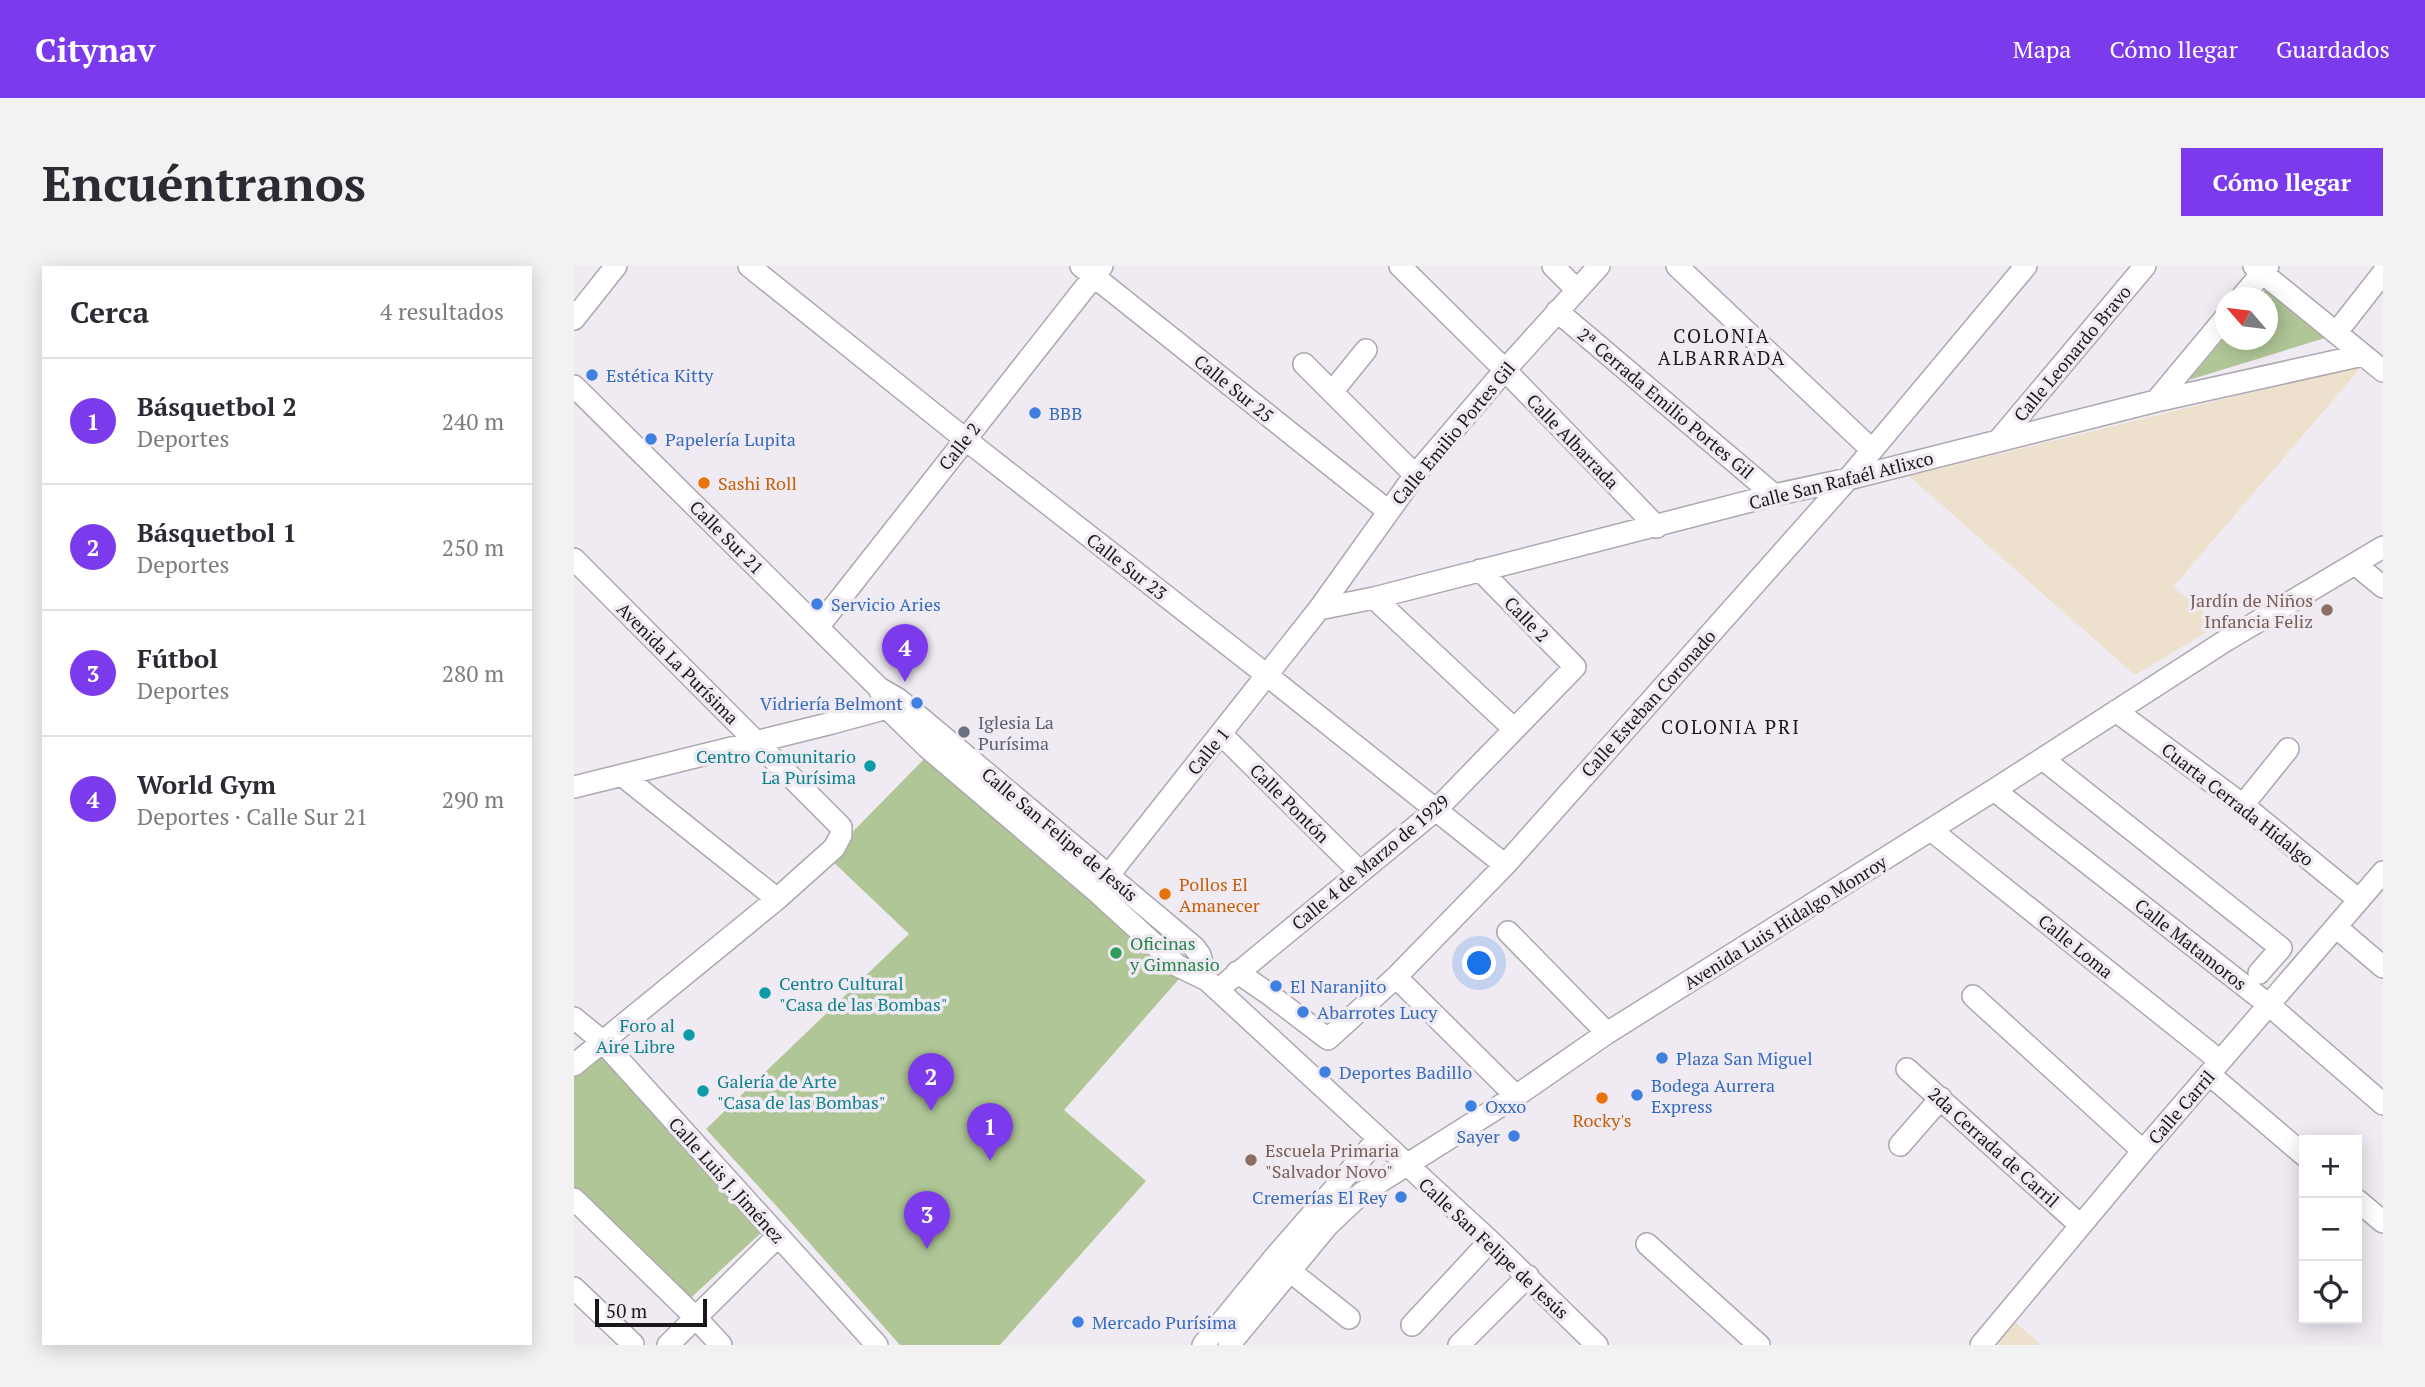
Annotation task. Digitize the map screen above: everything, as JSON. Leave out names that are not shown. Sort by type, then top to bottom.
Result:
[{"type":"street","points":[[574,319],[616,266]]},
{"type":"street","name":"Calle Sur 23","points":[[749,266],[1505,865]]},
{"type":"street","name":"Calle Albarrada","points":[[1400,266],[1657,527]]},
{"type":"street","points":[[1553,266],[1577,290]]},
{"type":"street","name":"Calle Emilio Portes Gil","points":[[1320,609],[1415,475],[1599,266]]},
{"type":"street","points":[[1676,266],[1871,449]]},
{"type":"street","name":"Calle Esteban Coronado","points":[[1237,972],[1328,1039],[1396,976],[1505,865],[1848,479],[2026,266]]},
{"type":"street","name":"Calle Leonardo Bravo","points":[[1998,440],[2145,266]]},
{"type":"street","points":[[2248,287],[2261,268],[2383,371]]},
{"type":"street","name":"Calle 2","points":[[818,627],[965,439],[1092,269]]},
{"type":"street","name":"Calle Sur 25","points":[[1092,269],[1388,511]]},
{"type":"street","points":[[2336,333],[2383,273]]},
{"type":"street","name":"2ª Cerrada Emilio Portes Gil","points":[[1558,312],[1774,495]]},
{"type":"street","points":[[2156,401],[2215,329]]},
{"type":"street","points":[[1332,392],[1366,350]]},
{"type":"street","name":"Calle San Rafaél Atlixco","points":[[1320,609],[1374,598],[1774,495],[1848,479],[2156,401],[2363,355]]},
{"type":"street","points":[[1304,364],[1415,475]]},
{"type":"street","name":"Calle Sur 21","points":[[574,386],[888,698]]},
{"type":"street","name":"Avenida Luis Hidalgo Monroy","points":[[1230,1345],[1344,1208],[1362,1193],[1516,1096],[1607,1033],[2043,759],[2225,641],[2383,547]]},
{"type":"street","name":"Avenida La Purísima","points":[[574,559],[841,827],[841,835],[834,848],[778,899]]},
{"type":"street","points":[[2355,564],[2383,587]]},
{"type":"street","name":"Calle 2","points":[[1480,570],[1575,667]]},
{"type":"street","points":[[1374,598],[1513,728]]},
{"type":"street","name":"Calle 1","points":[[1102,883],[1320,609]]},
{"type":"street","name":"Calle 4 de Marzo de 1929","points":[[1213,986],[1237,972],[1437,809],[1575,667]]},
{"type":"street","points":[[574,787],[759,743],[888,698]]},
{"type":"street","name":"Calle San Felipe de Jesús","points":[[888,698],[927,747],[1102,883],[1194,947],[1213,986],[1528,1276],[1597,1345]]},
{"type":"street","name":"Cuarta Cerrada Hidalgo","points":[[2116,711],[2243,805],[2359,900]]},
{"type":"street","name":"Calle Pontón","points":[[1221,734],[1360,872]]},
{"type":"street","points":[[2243,805],[2288,749]]},
{"type":"street","points":[[2043,759],[2281,948],[2259,973]]},
{"type":"street","points":[[574,1065],[778,899],[623,776]]},
{"type":"street","name":"Calle Matamoros","points":[[1994,790],[2269,1005],[2383,1104]]},
{"type":"street","name":"Calle Loma","points":[[1931,830],[2215,1068],[2299,1150]]},
{"type":"street","name":"Calle Carril","points":[[1981,1345],[2080,1225],[2383,872]]},
{"type":"street","points":[[2336,927],[2383,967]]},
{"type":"street","points":[[1508,932],[1607,1033]]},
{"type":"street","points":[[1396,976],[1516,1096]]},
{"type":"street","points":[[1973,996],[2143,1151]]},
{"type":"street","name":"Calle Luis J. Jiménez","points":[[574,1018],[602,1041],[877,1345]]},
{"type":"street","name":"2da Cerrada de Carril","points":[[1907,1069],[2080,1225]]},
{"type":"street","points":[[1900,1144],[1941,1098]]},
{"type":"street","points":[[1203,1345],[1274,1258],[1378,1139]]},
{"type":"street","points":[[2362,1204],[2383,1222]]},
{"type":"street","points":[[578,1213],[695,1317],[721,1345]]},
{"type":"street","points":[[667,1345],[777,1237]]},
{"type":"street","points":[[1412,1325],[1490,1241]]},
{"type":"street","points":[[1647,1244],[1759,1345]]},
{"type":"street","points":[[1290,1271],[1349,1318]]},
{"type":"street","points":[[1459,1345],[1528,1276]]},
{"type":"street","points":[[578,1299],[633,1344]]},
{"type":"shaded area","points":[[2363,365],[2173,587],[2220,624],[2135,675],[1909,476]]},
{"type":"shaded area","points":[[2014,1321],[2041,1345],[1993,1345]]},
{"type":"green space","points":[[2278,299],[2325,338],[2189,380],[2215,349],[2278,350]]},
{"type":"green space","points":[[929,754],[1179,979],[1064,1110],[1146,1181],[1000,1345],[900,1345],[706,1129],[909,934],[828,857]]},
{"type":"green space","points":[[599,1053],[764,1230],[681,1307],[574,1192],[574,1076]]},
{"type":"place","name":"Estética Kitty","points":[[592,375]]},
{"type":"place","name":"BBB","points":[[1035,413]]},
{"type":"place","name":"Papelería Lupita","points":[[651,439]]},
{"type":"place","name":"Sashi Roll","points":[[704,483]]},
{"type":"place","name":"Servicio Aries","points":[[817,604]]},
{"type":"place","name":"Jardín de Niños Infancia Feliz","points":[[2327,610]]},
{"type":"place","name":"World Gym","points":[[905,682]]},
{"type":"place","name":"Vidriería Belmont","points":[[917,703]]},
{"type":"place","name":"Iglesia La Purísima","points":[[964,732]]},
{"type":"place","name":"Centro Comunitario La Purísima","points":[[870,766]]},
{"type":"place","name":"Pollos El Amanecer","points":[[1165,894]]},
{"type":"place","name":"Oficinas y Gimnasio","points":[[1116,953]]},
{"type":"place","name":"El Naranjito","points":[[1276,986]]},
{"type":"place","name":"Centro Cultural \"Casa de las Bombas\"","points":[[765,993]]},
{"type":"place","name":"Abarrotes Lucy","points":[[1303,1012]]},
{"type":"place","name":"Foro al Aire Libre","points":[[689,1035]]},
{"type":"place","name":"Plaza San Miguel","points":[[1662,1058]]},
{"type":"place","name":"Deportes Badillo","points":[[1325,1072]]},
{"type":"place","name":"Galería de Arte \"Casa de las Bombas\"","points":[[703,1091]]},
{"type":"place","name":"Bodega Aurrera Express","points":[[1637,1095]]},
{"type":"place","name":"Rocky's","points":[[1602,1098]]},
{"type":"place","name":"Oxxo","points":[[1471,1106]]},
{"type":"place","name":"Básquetbol 1","points":[[931,1111]]},
{"type":"place","name":"Sayer","points":[[1514,1136]]},
{"type":"place","name":"Escuela Primaria \"Salvador Novo\"","points":[[1251,1160]]},
{"type":"place","name":"Básquetbol 2","points":[[990,1161]]},
{"type":"place","name":"Cremerías El Rey","points":[[1401,1197]]},
{"type":"place","name":"Fútbol","points":[[927,1249]]},
{"type":"place","name":"Mercado Purísima","points":[[1078,1322]]},
{"type":"district","name":"COLONIA ALBARRADA","points":[[1722,346]]},
{"type":"district","name":"COLONIA PRI","points":[[1731,726]]}]
